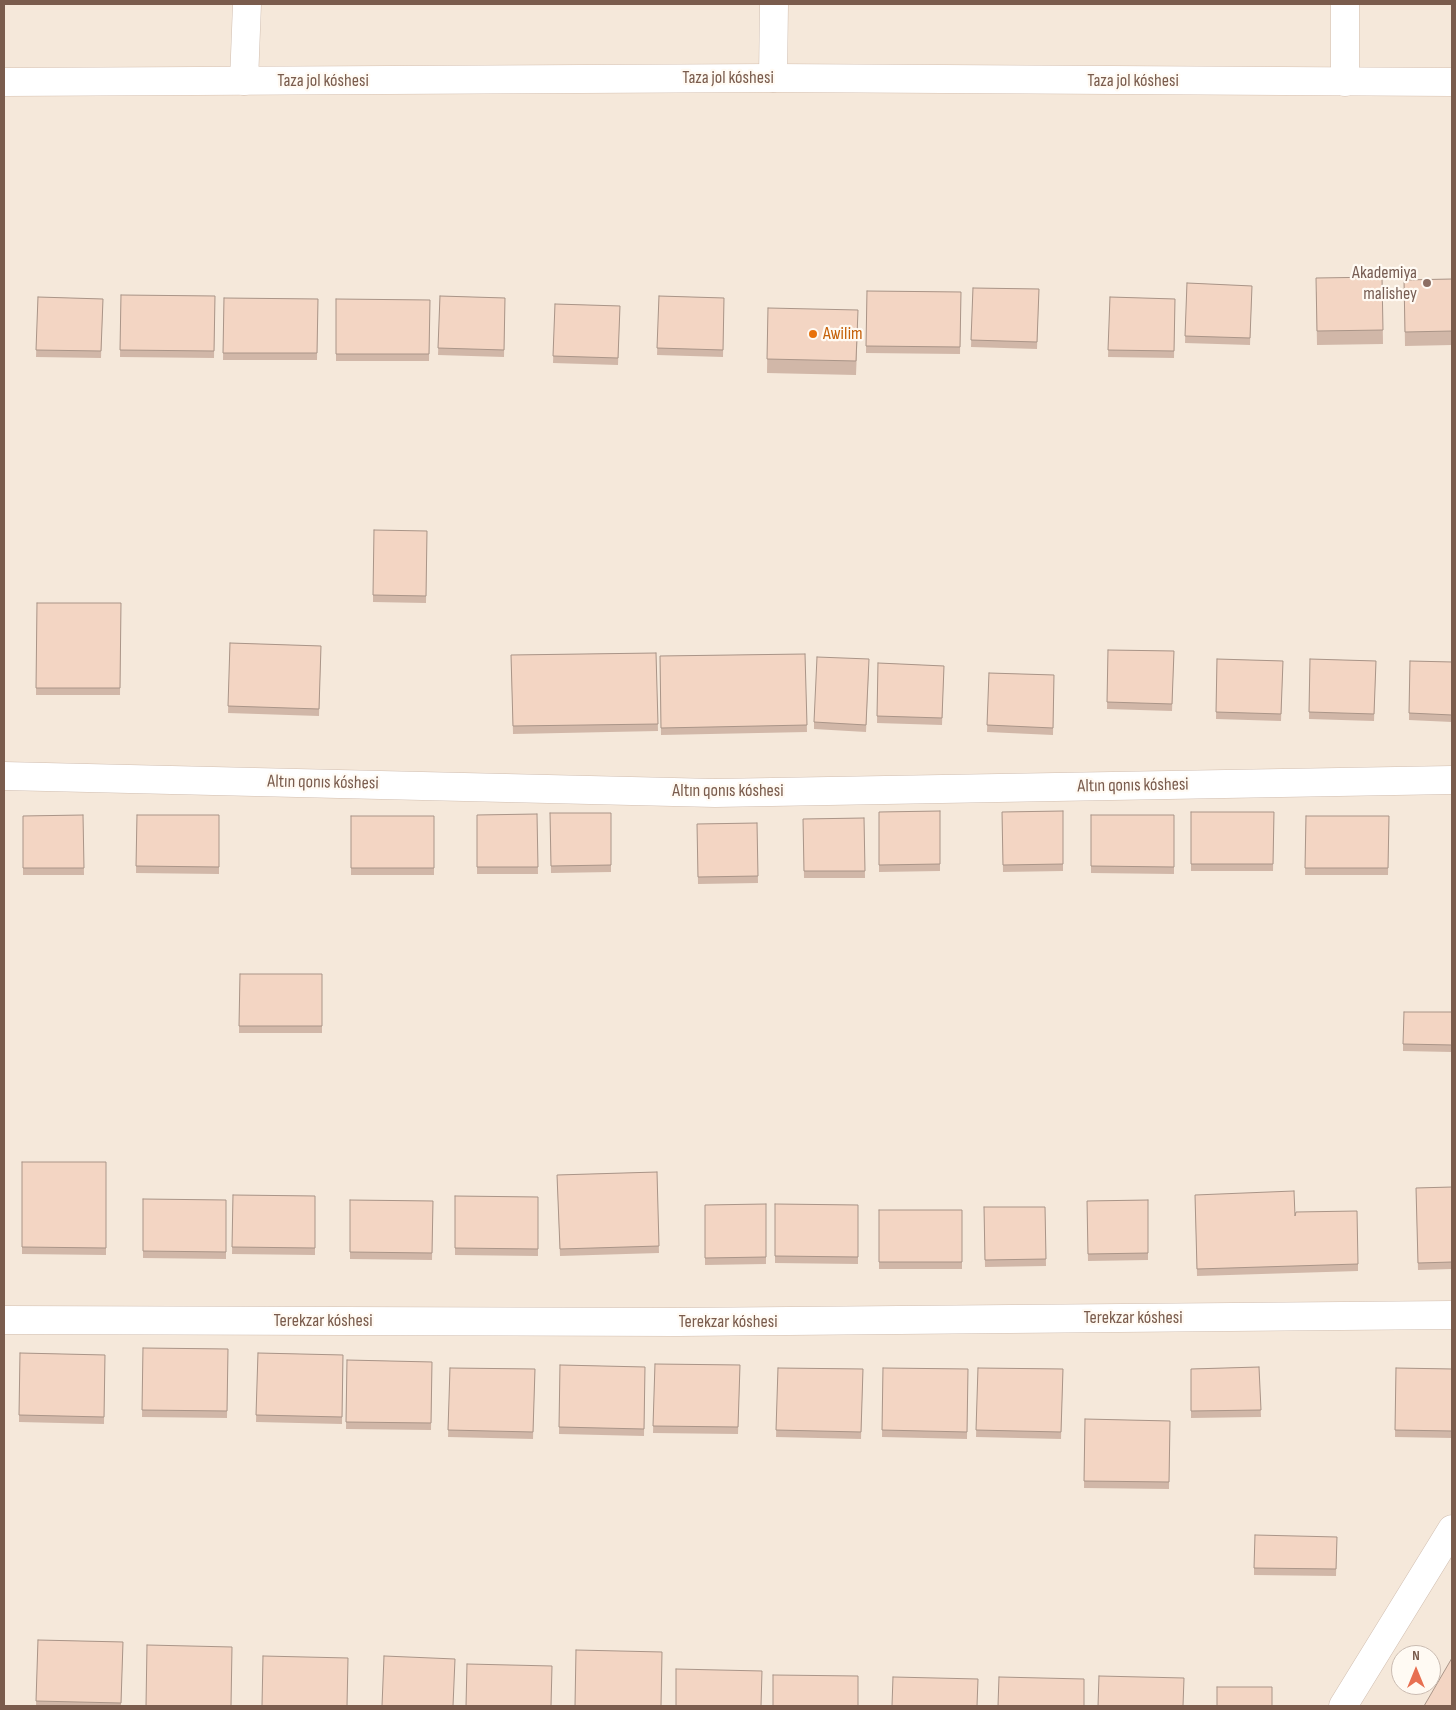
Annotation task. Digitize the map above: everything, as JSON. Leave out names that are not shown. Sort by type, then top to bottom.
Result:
[{"type":"street","points":[[244,81],[247,4]]},
{"type":"street","points":[[773,78],[774,4]]},
{"type":"street","points":[[1345,4],[1345,82]]},
{"type":"street","name":"Taza jol kóshesi","points":[[4,82],[773,78],[1452,82]]},
{"type":"street","name":"Altın qonıs kóshesi","points":[[4,776],[715,793],[1452,780]]},
{"type":"street","name":"Terekzar kóshesi","points":[[4,1320],[688,1322],[1452,1316]]},
{"type":"street","points":[[1343,1706],[1452,1529]]},
{"type":"shaded area","points":[[4,4],[1452,4],[1452,1706],[4,1706]]},
{"type":"building","points":[[1382,277],[1383,330],[1317,331],[1316,278]]},
{"type":"building","points":[[1452,279],[1452,331],[1405,332],[1404,280]]},
{"type":"building","points":[[1187,283],[1252,286],[1250,338],[1185,336]]},
{"type":"building","points":[[973,288],[1039,289],[1037,342],[971,340]]},
{"type":"building","points":[[867,291],[961,292],[960,347],[866,346]]},
{"type":"building","points":[[121,295],[215,296],[214,351],[120,350]]},
{"type":"building","points":[[440,296],[505,298],[504,350],[438,348]]},
{"type":"building","points":[[659,296],[724,298],[723,350],[657,348]]},
{"type":"building","points":[[38,297],[103,299],[101,351],[36,350]]},
{"type":"building","points":[[1110,297],[1175,299],[1174,351],[1108,350]]},
{"type":"building","points":[[224,298],[318,299],[317,353],[223,353]]},
{"type":"building","points":[[336,299],[430,300],[429,354],[336,354]]},
{"type":"building","points":[[555,304],[620,306],[618,358],[553,356]]},
{"type":"building","points":[[768,308],[858,310],[856,361],[767,359]]},
{"type":"building","points":[[374,530],[427,531],[426,596],[373,595]]},
{"type":"building","points":[[37,603],[121,603],[120,688],[36,688]]},
{"type":"building","points":[[230,643],[321,646],[319,709],[228,706]]},
{"type":"building","points":[[1108,650],[1174,651],[1172,704],[1107,702]]},
{"type":"building","points":[[656,653],[658,724],[513,726],[511,655]]},
{"type":"building","points":[[805,654],[807,725],[661,728],[660,656]]},
{"type":"building","points":[[817,657],[869,659],[866,725],[814,722]]},
{"type":"building","points":[[1217,659],[1283,661],[1281,714],[1216,712]]},
{"type":"building","points":[[1310,659],[1376,661],[1374,714],[1309,712]]},
{"type":"building","points":[[1410,661],[1452,662],[1452,715],[1409,713]]},
{"type":"building","points":[[878,663],[944,666],[942,718],[877,716]]},
{"type":"building","points":[[989,673],[1054,675],[1053,728],[987,725]]},
{"type":"building","points":[[940,811],[940,864],[879,865],[879,812]]},
{"type":"building","points":[[1063,811],[1063,864],[1003,865],[1002,812]]},
{"type":"building","points":[[1191,812],[1274,812],[1273,864],[1191,864]]},
{"type":"building","points":[[550,813],[611,813],[611,865],[551,866]]},
{"type":"building","points":[[537,814],[538,867],[477,867],[477,815]]},
{"type":"building","points":[[83,815],[84,868],[23,868],[23,816]]},
{"type":"building","points":[[137,815],[219,815],[219,867],[136,866]]},
{"type":"building","points":[[1091,815],[1174,815],[1174,867],[1091,866]]},
{"type":"building","points":[[351,816],[434,816],[434,868],[351,868]]},
{"type":"building","points":[[1306,816],[1389,816],[1388,868],[1305,868]]},
{"type":"building","points":[[864,818],[865,871],[804,871],[803,819]]},
{"type":"building","points":[[757,823],[758,876],[698,877],[697,824]]},
{"type":"building","points":[[240,974],[322,974],[322,1026],[239,1026]]},
{"type":"building","points":[[1404,1012],[1452,1012],[1452,1045],[1403,1044]]},
{"type":"building","points":[[22,1162],[106,1162],[106,1248],[22,1247]]},
{"type":"building","points":[[657,1172],[659,1246],[560,1249],[557,1175]]},
{"type":"building","points":[[1452,1187],[1452,1262],[1418,1263],[1416,1188]]},
{"type":"building","points":[[1294,1191],[1295,1216],[1296,1212],[1357,1211],[1358,1264],[1197,1269],[1195,1195]]},
{"type":"building","points":[[233,1195],[315,1196],[315,1248],[232,1247]]},
{"type":"building","points":[[455,1196],[538,1197],[538,1249],[455,1248]]},
{"type":"building","points":[[143,1199],[226,1200],[226,1252],[143,1251]]},
{"type":"building","points":[[350,1200],[433,1201],[432,1253],[350,1252]]},
{"type":"building","points":[[1148,1200],[1148,1253],[1088,1254],[1087,1201]]},
{"type":"building","points":[[766,1204],[766,1257],[705,1258],[705,1205]]},
{"type":"building","points":[[775,1204],[858,1205],[858,1257],[775,1256]]},
{"type":"building","points":[[984,1207],[1045,1207],[1046,1259],[985,1260]]},
{"type":"building","points":[[879,1210],[962,1210],[962,1262],[879,1262]]},
{"type":"building","points":[[143,1348],[228,1349],[227,1411],[142,1410]]},
{"type":"building","points":[[20,1353],[105,1355],[104,1417],[19,1415]]},
{"type":"building","points":[[258,1353],[343,1355],[342,1417],[256,1415]]},
{"type":"building","points":[[347,1360],[432,1362],[431,1423],[346,1422]]},
{"type":"building","points":[[655,1364],[740,1365],[738,1427],[653,1426]]},
{"type":"building","points":[[560,1365],[645,1367],[644,1429],[559,1427]]},
{"type":"building","points":[[1259,1367],[1261,1410],[1191,1411],[1191,1369]]},
{"type":"building","points":[[450,1368],[535,1369],[533,1432],[448,1430]]},
{"type":"building","points":[[778,1368],[863,1369],[861,1432],[776,1430]]},
{"type":"building","points":[[883,1368],[968,1369],[967,1432],[882,1430]]},
{"type":"building","points":[[978,1368],[1063,1369],[1061,1432],[976,1430]]},
{"type":"building","points":[[1396,1368],[1452,1369],[1452,1431],[1395,1430]]},
{"type":"building","points":[[1085,1419],[1170,1421],[1169,1482],[1084,1481]]},
{"type":"building","points":[[1255,1535],[1337,1537],[1336,1569],[1254,1568]]},
{"type":"building","points":[[38,1640],[123,1642],[121,1703],[36,1701]]},
{"type":"building","points":[[147,1645],[232,1647],[231,1706],[146,1706]]},
{"type":"building","points":[[576,1650],[662,1652],[661,1706],[575,1706]]},
{"type":"building","points":[[263,1656],[348,1658],[347,1706],[262,1706]]},
{"type":"building","points":[[384,1656],[455,1659],[453,1706],[382,1706]]},
{"type":"building","points":[[1452,1658],[1452,1706],[1424,1706],[1430,1695],[1441,1695],[1441,1677]]},
{"type":"building","points":[[467,1664],[552,1666],[551,1706],[466,1706]]},
{"type":"building","points":[[676,1669],[762,1671],[761,1706],[676,1706]]},
{"type":"building","points":[[773,1675],[858,1676],[858,1706],[773,1706]]},
{"type":"building","points":[[1099,1676],[1184,1678],[1183,1706],[1098,1706]]},
{"type":"building","points":[[893,1677],[978,1679],[977,1706],[892,1706]]},
{"type":"building","points":[[999,1677],[1084,1679],[1084,1706],[998,1706]]},
{"type":"building","points":[[1217,1687],[1272,1687],[1272,1706],[1217,1706]]},
{"type":"place","name":"Akademiya malishey","points":[[1427,283]]},
{"type":"place","name":"Awilim","points":[[813,334]]}]
